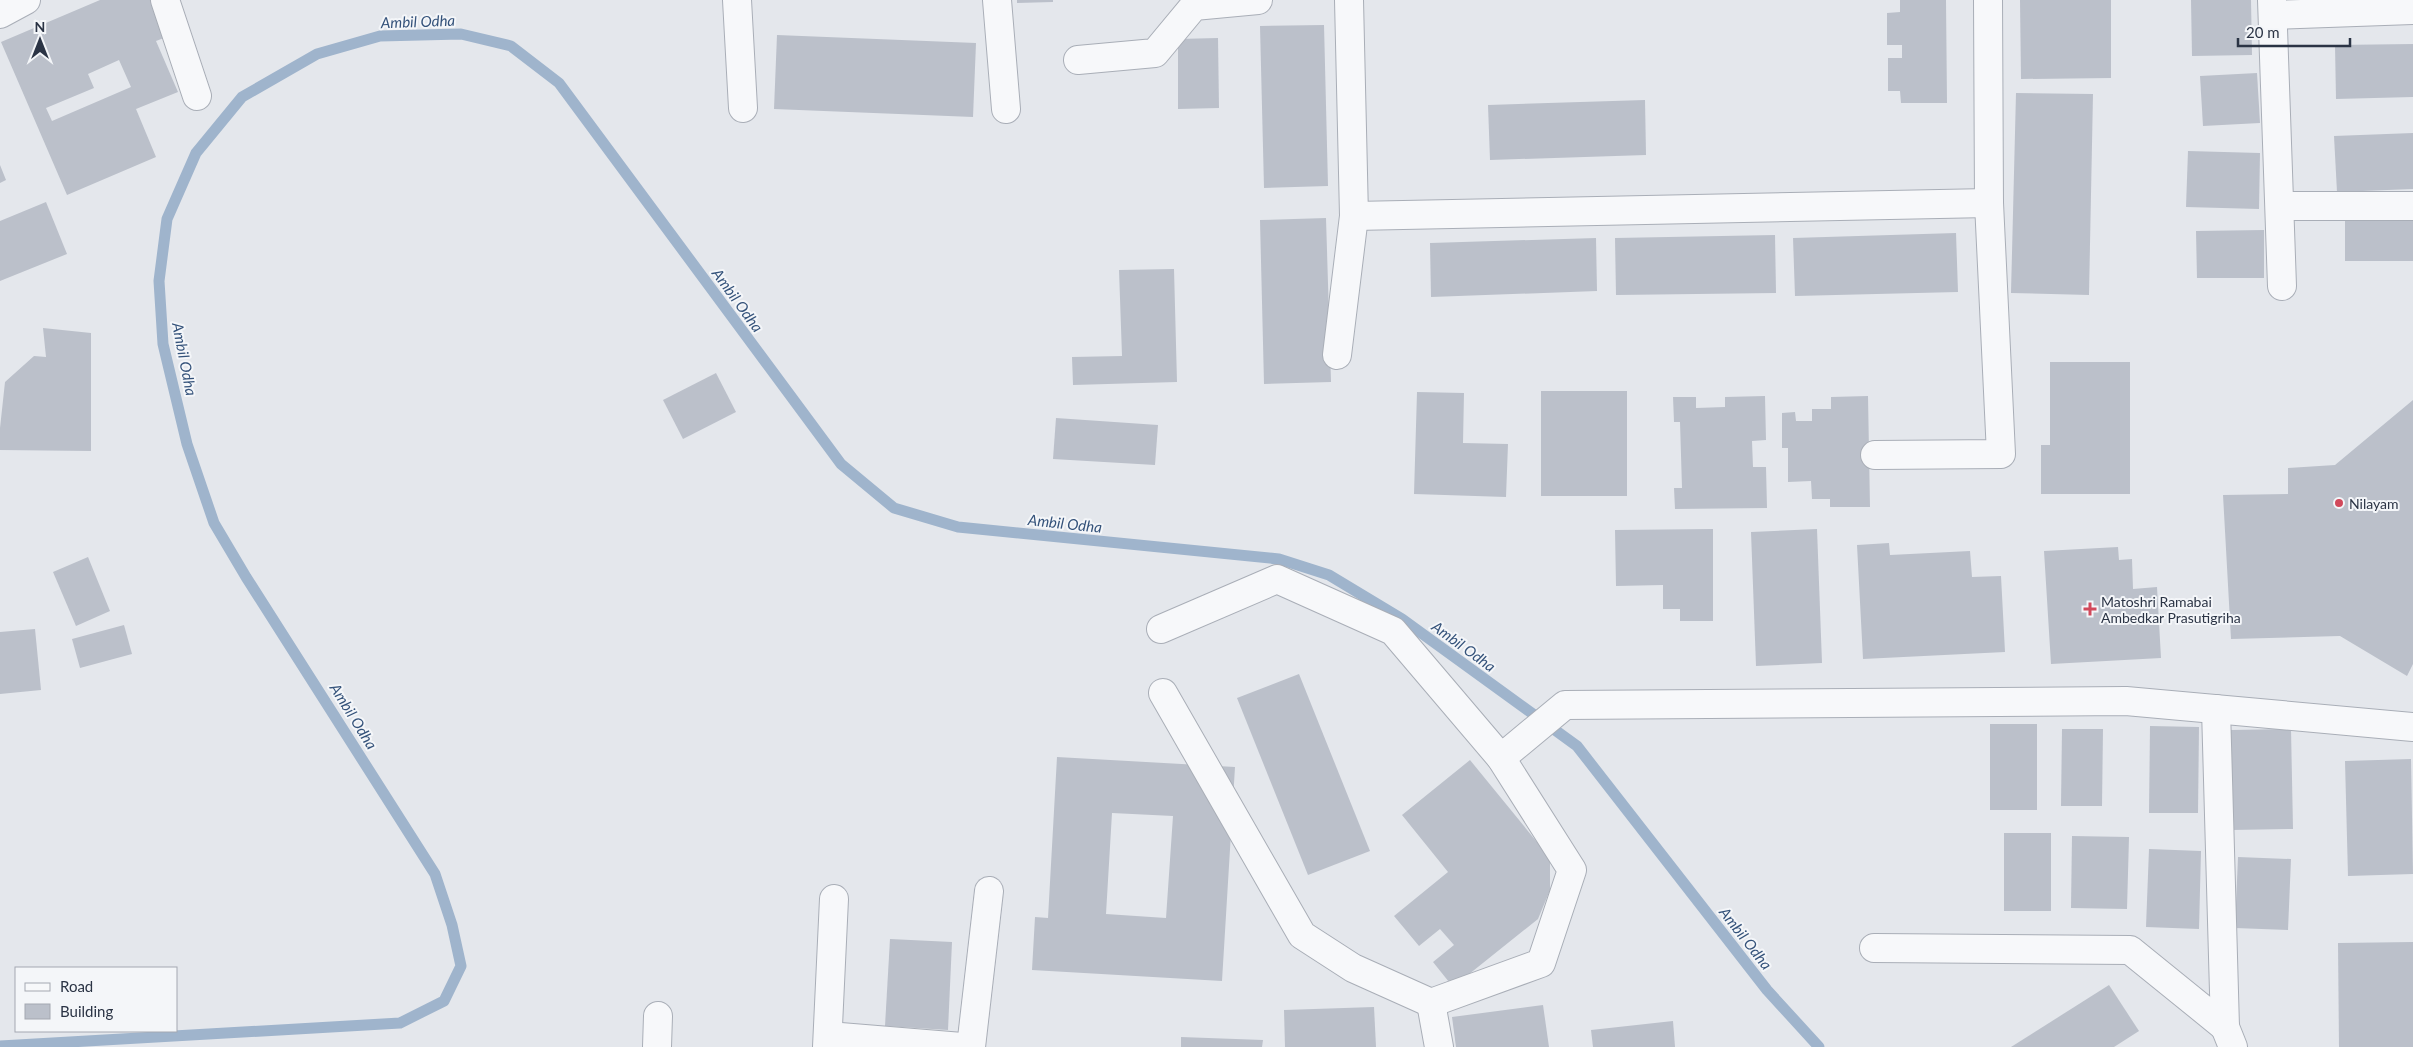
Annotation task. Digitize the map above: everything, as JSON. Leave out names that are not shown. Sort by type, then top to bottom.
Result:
[{"type":"street","points":[[0,14],[26,0]]},
{"type":"street","points":[[165,0],[197,96]]},
{"type":"street","points":[[736,0],[743,108]]},
{"type":"street","points":[[997,0],[1006,109]]},
{"type":"street","points":[[1078,60],[1155,53],[1194,6],[1258,0]]},
{"type":"street","points":[[1337,355],[1354,216],[1349,0]]},
{"type":"street","points":[[1876,455],[2001,454],[1990,203],[1988,0]]},
{"type":"street","points":[[2282,286],[2273,8],[2413,10]]},
{"type":"street","points":[[1354,216],[1990,203]]},
{"type":"street","points":[[2280,206],[2413,206]]},
{"type":"street","points":[[1161,629],[1277,579],[1393,630],[1501,758],[1572,870],[1541,963],[1432,1003],[1353,968],[1302,935],[1163,693]]},
{"type":"street","points":[[1501,758],[1565,705],[2126,701],[2413,727]]},
{"type":"street","points":[[2216,709],[2229,1037]]},
{"type":"street","points":[[972,1047],[989,891]]},
{"type":"street","points":[[834,899],[828,1041],[962,1047]]},
{"type":"street","points":[[1874,948],[2130,950],[2229,1037]]},
{"type":"street","points":[[1432,1003],[1439,1047]]},
{"type":"street","points":[[657,1047],[658,1016]]},
{"type":"building","points":[[100,0],[154,0],[169,36],[156,41],[178,92],[136,109],[156,157],[67,195],[1,42]],"holes":[[[119,60],[131,87],[52,121],[46,108],[94,88],[88,74]]]},
{"type":"building","points":[[1017,0],[1053,0],[1053,2],[1017,3]]},
{"type":"building","points":[[1900,0],[1946,0],[1947,103],[1901,103],[1900,91],[1888,91],[1888,58],[1902,58],[1902,45],[1887,45],[1887,13],[1900,12]]},
{"type":"building","points":[[2020,0],[2111,0],[2111,78],[2021,79]]},
{"type":"building","points":[[2191,0],[2251,0],[2252,55],[2192,56]]},
{"type":"building","points":[[1324,25],[1328,186],[1264,188],[1260,26]]},
{"type":"building","points":[[777,35],[976,43],[973,117],[774,109]]},
{"type":"building","points":[[1218,38],[1219,108],[1178,109],[1178,39]]},
{"type":"building","points":[[2413,44],[2413,97],[2336,99],[2335,45]]},
{"type":"building","points":[[2257,73],[2260,123],[2203,126],[2200,76]]},
{"type":"building","points":[[2016,93],[2093,94],[2089,295],[2011,293]]},
{"type":"building","points":[[1645,100],[1646,155],[1490,160],[1488,105]]},
{"type":"building","points":[[2413,133],[2413,189],[2337,192],[2334,136]]},
{"type":"building","points":[[2188,151],[2260,153],[2259,209],[2186,207]]},
{"type":"building","points":[[0,165],[6,180],[0,183]]},
{"type":"building","points":[[46,202],[67,254],[0,281],[0,221]]},
{"type":"building","points":[[1326,218],[1331,382],[1264,384],[1260,220]]},
{"type":"building","points":[[2345,220],[2413,220],[2413,261],[2345,261]]},
{"type":"building","points":[[2264,230],[2264,278],[2197,278],[2196,231]]},
{"type":"building","points":[[1956,233],[1958,292],[1795,296],[1793,238]]},
{"type":"building","points":[[1775,235],[1776,293],[1616,295],[1615,238]]},
{"type":"building","points":[[1596,238],[1597,291],[1431,297],[1430,243]]},
{"type":"building","points":[[1174,269],[1177,382],[1073,385],[1072,357],[1122,356],[1119,270]]},
{"type":"building","points":[[43,328],[91,333],[91,451],[0,450],[0,428],[5,382],[34,356],[46,357]]},
{"type":"building","points":[[2050,362],[2130,362],[2130,494],[2041,494],[2041,445],[2050,445]]},
{"type":"building","points":[[716,373],[736,412],[683,439],[663,400]]},
{"type":"building","points":[[1541,391],[1627,391],[1627,496],[1541,496]]},
{"type":"building","points":[[1417,392],[1464,393],[1463,443],[1508,444],[1506,497],[1414,494]]},
{"type":"building","points":[[1765,396],[1766,440],[1752,441],[1753,467],[1766,467],[1767,508],[1675,509],[1674,488],[1682,488],[1680,422],[1674,422],[1673,397],[1696,397],[1696,408],[1725,407],[1725,397]]},
{"type":"building","points":[[1868,396],[1870,507],[1830,507],[1830,499],[1812,499],[1811,481],[1788,482],[1788,448],[1782,448],[1782,413],[1795,412],[1796,421],[1812,421],[1812,409],[1831,409],[1831,397]]},
{"type":"building","points":[[2413,400],[2413,664],[2407,676],[2340,636],[2231,639],[2223,495],[2288,494],[2288,468],[2335,465]]},
{"type":"building","points":[[1056,418],[1158,425],[1155,465],[1053,459]]},
{"type":"building","points":[[1713,529],[1713,621],[1680,621],[1680,609],[1663,609],[1663,585],[1616,586],[1615,530]]},
{"type":"building","points":[[1817,529],[1822,663],[1756,666],[1751,532]]},
{"type":"building","points":[[1889,543],[1890,555],[1970,551],[1972,577],[2001,576],[2005,652],[1863,659],[1857,545]]},
{"type":"building","points":[[2118,547],[2119,560],[2132,559],[2133,589],[2157,587],[2161,658],[2051,664],[2044,551]]},
{"type":"building","points":[[88,557],[110,611],[76,626],[53,572]]},
{"type":"building","points":[[124,625],[132,654],[80,668],[72,639]]},
{"type":"building","points":[[35,629],[41,690],[0,694],[0,632]]},
{"type":"building","points":[[1299,674],[1370,851],[1308,875],[1237,698]]},
{"type":"building","points":[[1990,724],[2037,724],[2037,810],[1990,810]]},
{"type":"building","points":[[2150,726],[2199,727],[2198,813],[2149,813]]},
{"type":"building","points":[[2062,729],[2103,729],[2102,806],[2061,806]]},
{"type":"building","points":[[2291,729],[2293,829],[2232,830],[2231,730]]},
{"type":"building","points":[[1057,757],[1235,767],[1222,981],[1032,970],[1035,917],[1048,918]],"holes":[[[1112,813],[1173,816],[1166,918],[1106,914]]]},
{"type":"building","points":[[2411,759],[2413,874],[2348,876],[2345,761]]},
{"type":"building","points":[[1470,760],[1550,858],[1550,890],[1538,919],[1453,987],[1433,962],[1454,945],[1440,929],[1419,946],[1394,916],[1448,872],[1402,815]]},
{"type":"building","points":[[2004,833],[2051,833],[2051,911],[2004,911]]},
{"type":"building","points":[[2072,836],[2129,837],[2127,909],[2071,908]]},
{"type":"building","points":[[2149,849],[2201,851],[2199,929],[2146,927]]},
{"type":"building","points":[[2238,857],[2291,859],[2288,930],[2235,928]]},
{"type":"building","points":[[890,939],[952,942],[948,1030],[885,1026]]},
{"type":"building","points":[[2413,942],[2413,1047],[2339,1047],[2338,943]]},
{"type":"building","points":[[2109,985],[2139,1031],[2114,1047],[2011,1047]]},
{"type":"building","points":[[1543,1005],[1549,1047],[1456,1047],[1452,1017]]},
{"type":"building","points":[[1374,1007],[1376,1047],[1285,1047],[1284,1010]]},
{"type":"building","points":[[1673,1021],[1675,1047],[1593,1047],[1591,1030]]},
{"type":"building","points":[[1181,1037],[1263,1040],[1262,1047],[1181,1047]]},
{"type":"waterway","name":"Ambil Odha","points":[[0,1046],[400,1023],[444,1001],[461,966],[452,925],[435,874],[246,577],[214,523],[187,444],[163,344],[159,281],[167,219],[196,153],[242,97],[317,54],[380,36],[461,34],[511,46],[559,83],[841,464],[894,508],[958,527],[1279,559],[1329,575],[1402,619],[1577,746],[1767,990],[1819,1047]]},
{"type":"place","name":"Nilayam","points":[[2339,503]]},
{"type":"place","name":"Matoshri Ramabai Ambedkar Prasutigriha","points":[[2090,609]]}]
